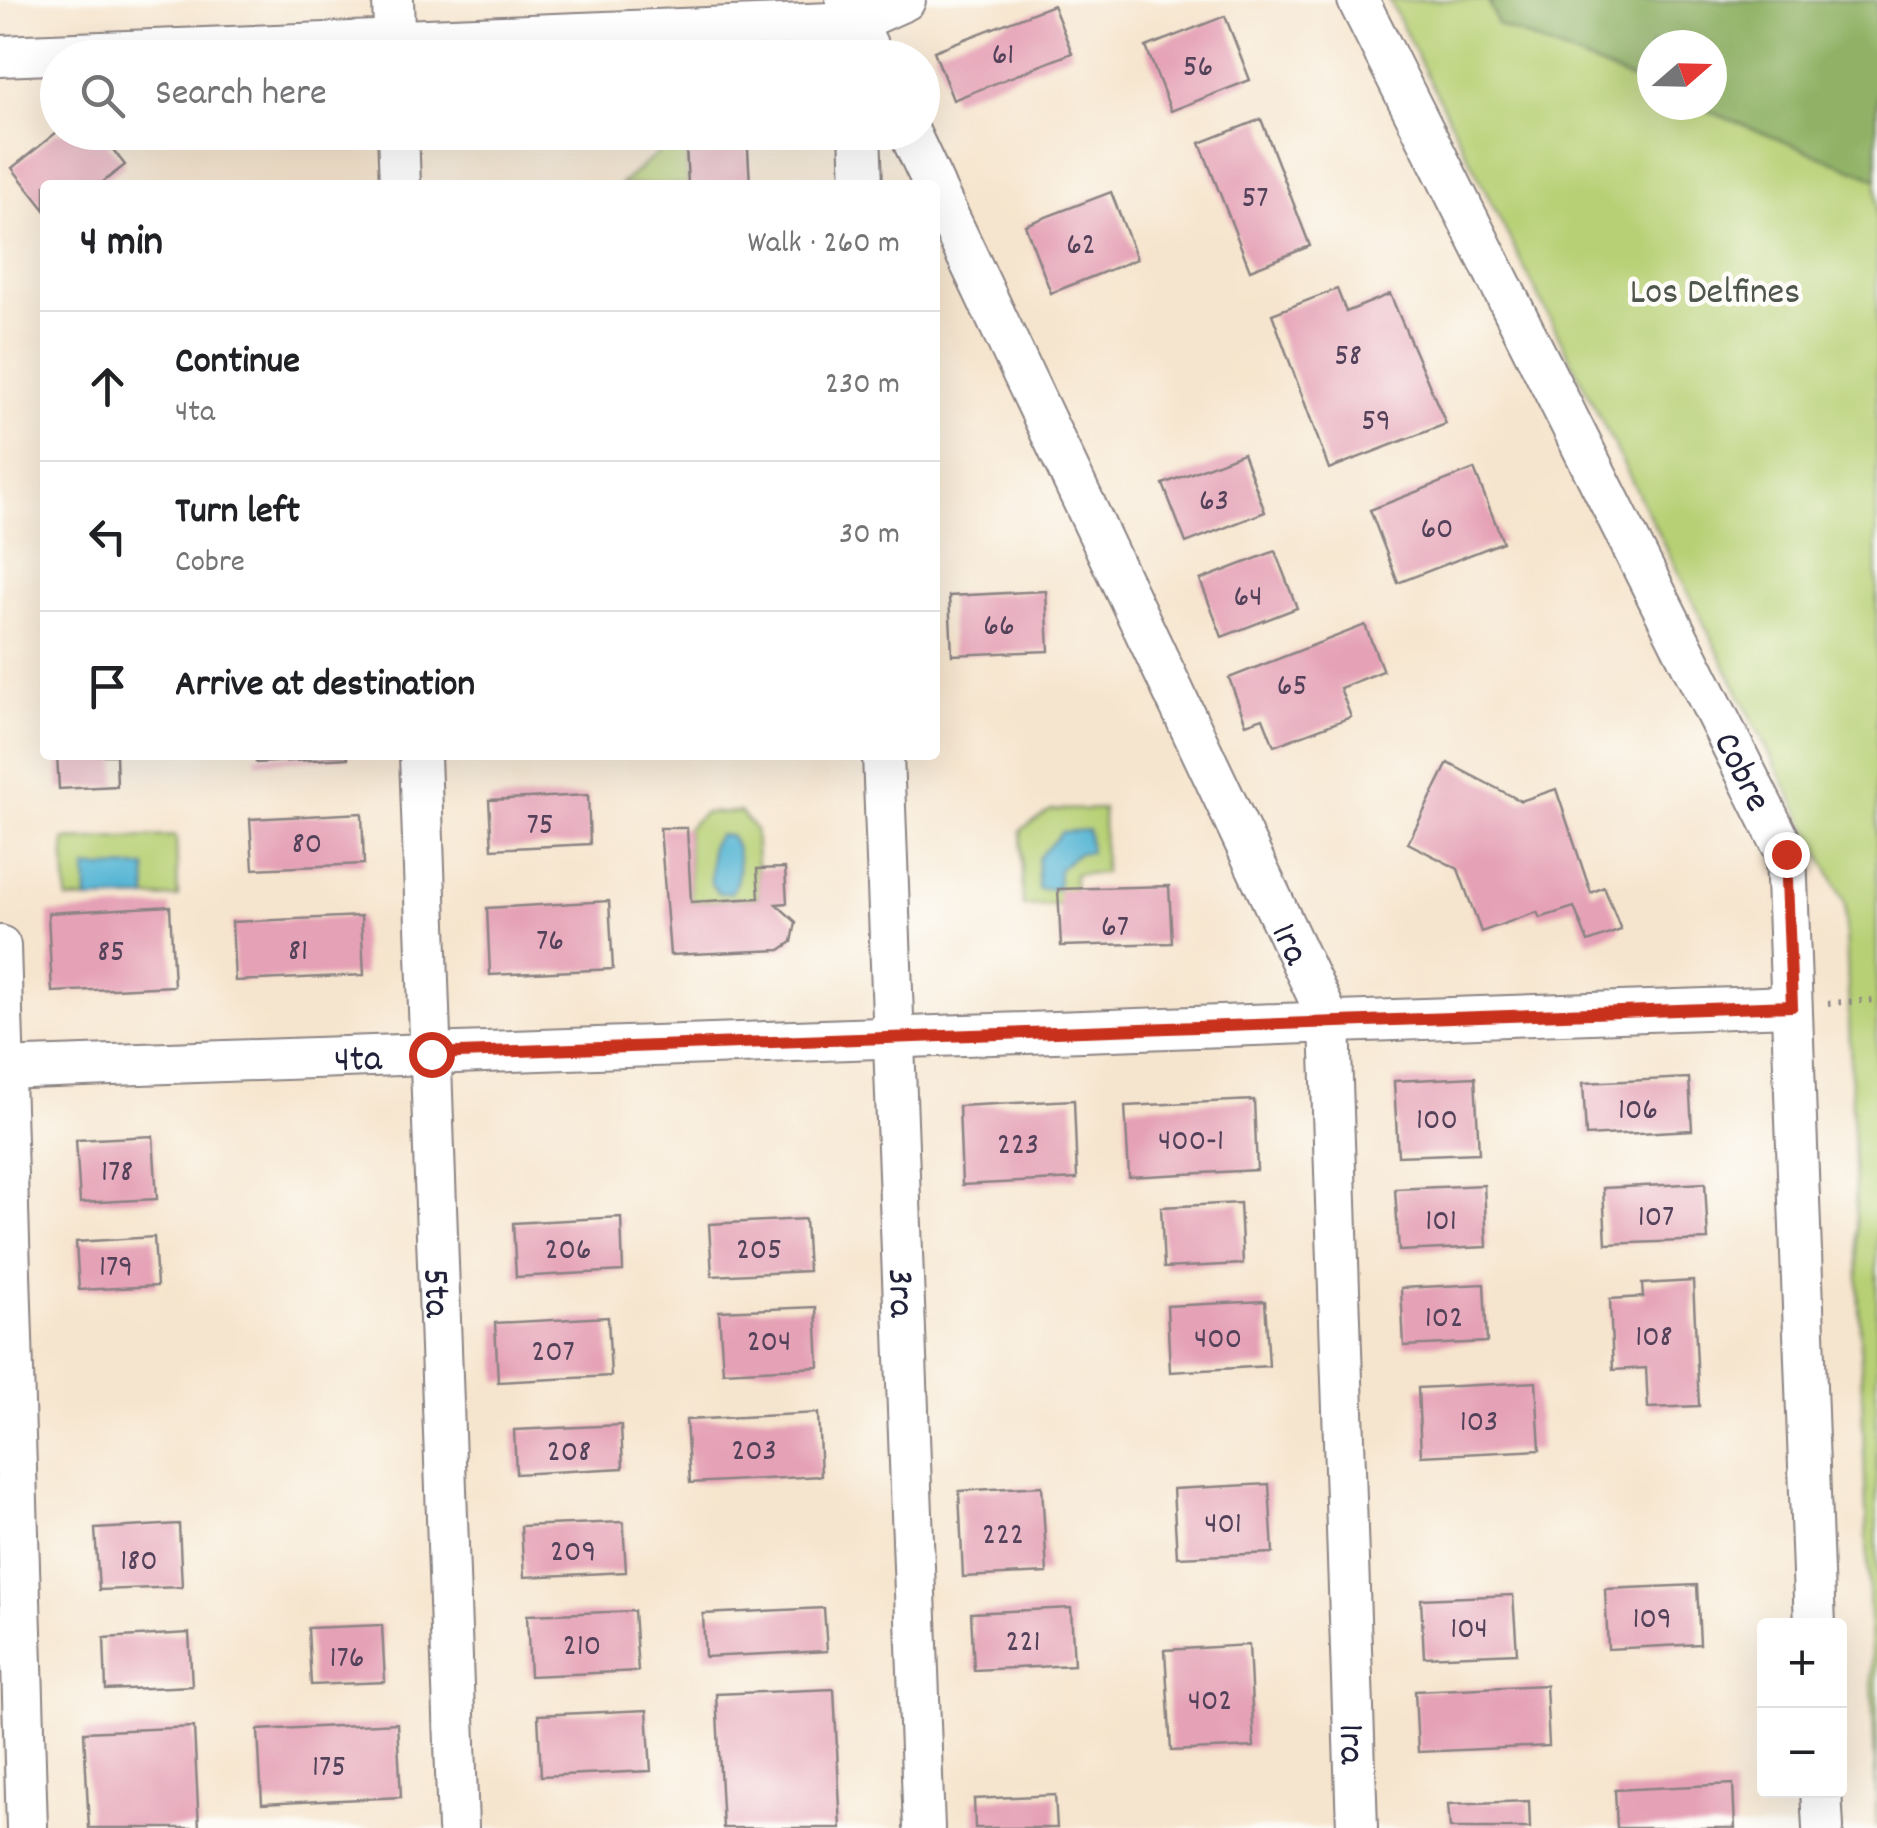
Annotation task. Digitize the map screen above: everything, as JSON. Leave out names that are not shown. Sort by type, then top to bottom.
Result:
[{"type":"street","points":[[393,0],[395,40]]},
{"type":"street","points":[[673,40],[858,34],[906,0]]},
{"type":"street","name":"Cobre","points":[[1358,0],[1786,854],[1815,1618]]},
{"type":"street","points":[[0,56],[40,55]]},
{"type":"street","points":[[399,150],[400,180]]},
{"type":"street","points":[[861,150],[862,180]]},
{"type":"street","name":"1ra","points":[[917,150],[931,180]]},
{"type":"street","name":"1ra","points":[[940,199],[1330,1022],[1357,1828]]},
{"type":"street","name":"5ta","points":[[420,760],[458,1828]]},
{"type":"street","name":"3ra","points":[[884,760],[924,1828]]},
{"type":"street","points":[[0,946],[27,1828]]},
{"type":"street","name":"4ta","points":[[2,1069],[1792,1006]]},
{"type":"street","points":[[1821,1798],[1822,1828]]},
{"type":"green space","name":"Los Delfines","points":[[1389,0],[1488,0],[1498,25],[1637,82],[1637,120],[1727,118],[1877,179],[1877,1828],[1845,903]]},
{"type":"green space","points":[[1489,0],[1877,0],[1877,179],[1727,118],[1727,30],[1637,30],[1637,82],[1498,25]]},
{"type":"green space","points":[[662,150],[686,150],[688,180],[626,180]]},
{"type":"green space","points":[[1103,809],[1104,873],[1074,874],[1074,889],[1059,905],[1023,906],[1021,830],[1051,810]]},
{"type":"green space","points":[[740,812],[755,829],[759,898],[691,902],[687,828],[704,813]]},
{"type":"green space","points":[[176,836],[178,897],[67,900],[64,840]]},
{"type":"water","points":[[1088,830],[1090,852],[1077,853],[1059,869],[1058,889],[1038,889],[1038,858],[1062,832]]},
{"type":"water","points":[[719,835],[731,836],[737,849],[738,872],[731,893],[719,893],[711,884],[711,846]]},
{"type":"water","points":[[146,867],[147,898],[87,900],[86,868]]},
{"type":"building","points":[[1053,5],[1072,53],[953,100],[940,66],[940,49]]},
{"type":"building","points":[[1225,16],[1250,80],[1171,111],[1146,47]]},
{"type":"building","points":[[1261,119],[1310,246],[1250,270],[1200,143]]},
{"type":"building","points":[[40,146],[40,150],[113,150],[125,165],[106,180],[40,180],[40,204],[12,168]]},
{"type":"building","points":[[686,150],[748,150],[750,180],[688,180]]},
{"type":"building","points":[[1111,192],[1137,259],[1051,293],[1025,225]]},
{"type":"building","points":[[1337,289],[1346,312],[1390,294],[1446,424],[1329,469],[1272,314]]},
{"type":"building","points":[[1243,453],[1265,512],[1186,543],[1163,484]]},
{"type":"building","points":[[1474,469],[1503,542],[1398,583],[1370,510]]},
{"type":"building","points":[[1275,551],[1297,608],[1222,637],[1200,580]]},
{"type":"building","points":[[1046,591],[1049,651],[952,655],[949,596]]},
{"type":"building","points":[[1365,625],[1383,671],[1340,688],[1351,717],[1274,746],[1263,718],[1246,724],[1229,678]]},
{"type":"building","points":[[57,760],[116,760],[117,786],[59,789]]},
{"type":"building","points":[[256,760],[311,760],[256,763]]},
{"type":"building","points":[[1448,763],[1521,801],[1556,789],[1591,893],[1604,887],[1621,930],[1588,942],[1574,907],[1540,918],[1537,912],[1481,932],[1458,869],[1408,843]]},
{"type":"building","points":[[588,795],[590,844],[492,849],[489,800]]},
{"type":"building","points":[[362,813],[364,864],[253,869],[250,819]]},
{"type":"building","points":[[660,828],[687,828],[691,902],[759,898],[757,869],[785,868],[787,903],[776,904],[796,922],[792,942],[780,950],[670,955]]},
{"type":"building","points":[[1169,886],[1172,943],[1061,946],[1058,889]]},
{"type":"building","points":[[609,901],[613,969],[490,975],[487,908]]},
{"type":"building","points":[[170,906],[174,986],[52,992],[48,913]]},
{"type":"building","points":[[361,916],[364,975],[235,981],[232,922]]},
{"type":"building","points":[[1475,1077],[1479,1153],[1398,1156],[1394,1081]]},
{"type":"building","points":[[1689,1078],[1692,1130],[1586,1136],[1583,1083]]},
{"type":"building","points":[[1074,1100],[1077,1179],[962,1185],[959,1106]]},
{"type":"building","points":[[1254,1100],[1257,1170],[1129,1177],[1125,1106]]},
{"type":"building","points":[[153,1136],[157,1199],[80,1203],[76,1140]]},
{"type":"building","points":[[1705,1183],[1708,1240],[1606,1244],[1603,1188]]},
{"type":"building","points":[[1484,1185],[1487,1247],[1399,1251],[1395,1189]]},
{"type":"building","points":[[1240,1203],[1243,1264],[1164,1268],[1161,1207]]},
{"type":"building","points":[[621,1217],[623,1271],[516,1277],[513,1223]]},
{"type":"building","points":[[805,1219],[808,1271],[712,1276],[709,1224]]},
{"type":"building","points":[[154,1237],[157,1286],[79,1290],[76,1242]]},
{"type":"building","points":[[1693,1281],[1699,1406],[1648,1408],[1646,1368],[1613,1370],[1610,1299],[1643,1297],[1642,1284]]},
{"type":"building","points":[[1484,1284],[1487,1342],[1404,1346],[1401,1288]]},
{"type":"building","points":[[1265,1301],[1269,1366],[1170,1372],[1167,1306]]},
{"type":"building","points":[[816,1307],[819,1367],[723,1372],[719,1311]]},
{"type":"building","points":[[608,1317],[611,1376],[498,1382],[495,1323]]},
{"type":"building","points":[[1536,1382],[1540,1450],[1421,1456],[1418,1388]]},
{"type":"building","points":[[818,1413],[821,1476],[690,1483],[686,1420]]},
{"type":"building","points":[[621,1425],[623,1468],[516,1474],[514,1430]]},
{"type":"building","points":[[1269,1484],[1273,1553],[1177,1557],[1173,1489]]},
{"type":"building","points":[[1042,1486],[1047,1573],[963,1577],[959,1491]]},
{"type":"building","points":[[623,1522],[626,1572],[524,1577],[521,1526]]},
{"type":"building","points":[[179,1524],[182,1587],[99,1590],[95,1529]]},
{"type":"building","points":[[1697,1585],[1700,1644],[1608,1649],[1605,1589]]},
{"type":"building","points":[[1513,1595],[1517,1653],[1424,1657],[1421,1599]]},
{"type":"building","points":[[824,1608],[827,1651],[705,1657],[703,1614]]},
{"type":"building","points":[[1071,1608],[1074,1665],[974,1670],[971,1613]]},
{"type":"building","points":[[634,1611],[638,1671],[530,1676],[527,1615]]},
{"type":"building","points":[[382,1625],[385,1682],[311,1685],[308,1628]]},
{"type":"building","points":[[189,1633],[192,1686],[106,1690],[104,1638]]},
{"type":"building","points":[[1249,1645],[1254,1747],[1171,1751],[1165,1650]]},
{"type":"building","points":[[1546,1685],[1549,1746],[1418,1752],[1415,1691]]},
{"type":"building","points":[[834,1689],[841,1828],[723,1828],[716,1694]]},
{"type":"building","points":[[647,1710],[651,1771],[541,1776],[538,1715]]},
{"type":"building","points":[[397,1723],[401,1797],[262,1804],[258,1730]]},
{"type":"building","points":[[194,1727],[199,1828],[89,1828],[84,1732]]},
{"type":"building","points":[[1733,1784],[1735,1828],[1617,1828],[1615,1790]]},
{"type":"building","points":[[1055,1795],[1057,1828],[975,1828],[974,1799]]},
{"type":"building","points":[[1529,1801],[1530,1828],[1450,1828],[1448,1804]]},
{"type":"route","points":[[431,1054],[1792,1006],[1786,854]]}]
